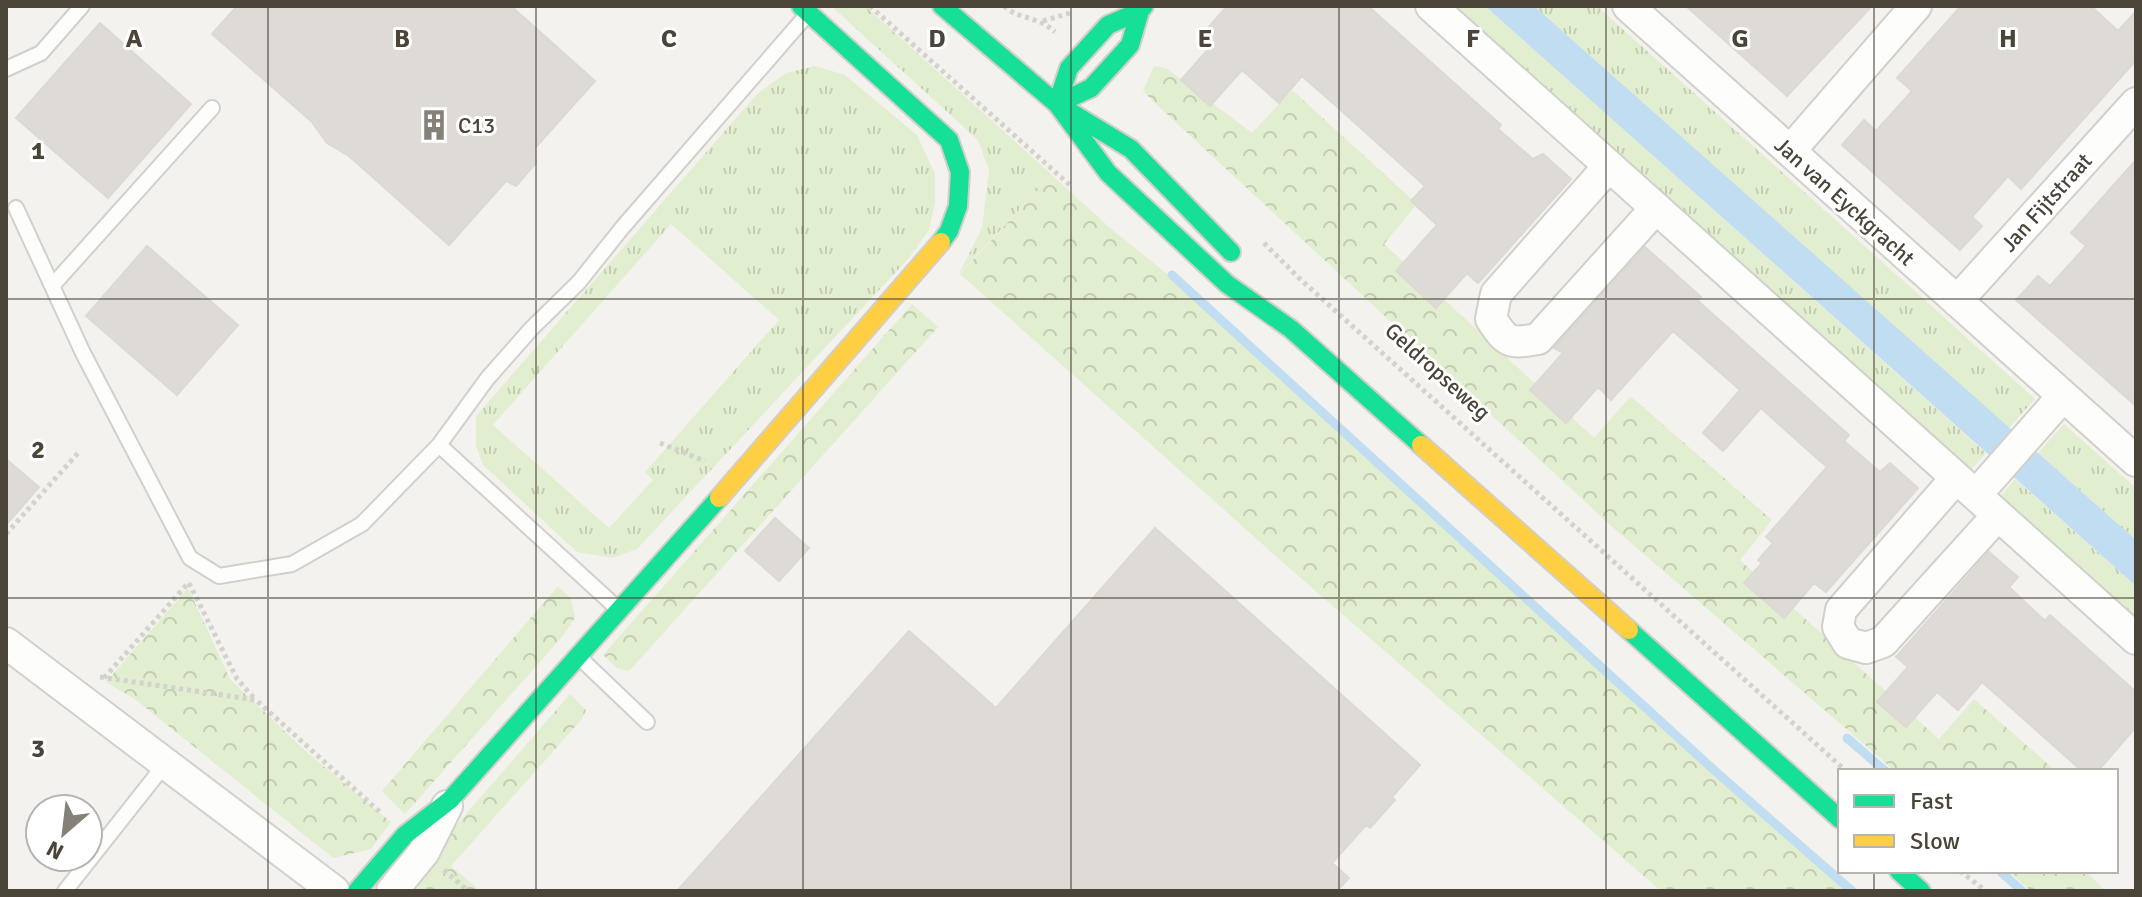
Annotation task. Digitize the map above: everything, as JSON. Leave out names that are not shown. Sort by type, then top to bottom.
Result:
[{"type":"main road","points":[[942,6],[1057,104],[1131,149],[1249,272],[1291,329]]},
{"type":"main road","points":[[1057,104],[1091,88],[1130,45],[1142,8]]},
{"type":"main road","points":[[1057,104],[1069,68],[1108,25],[1142,8]]},
{"type":"main road","points":[[450,800],[621,611],[925,263],[949,231],[958,206],[960,172],[949,140],[804,9]]},
{"type":"main road","points":[[1057,104],[1108,173],[1227,284],[1291,329],[1838,817]]},
{"type":"main road","points":[[357,891],[414,844]]},
{"type":"main road","points":[[1901,873],[1921,891]]},
{"type":"street","points":[[1431,6],[1973,485],[1998,515],[2136,639]]},
{"type":"street","name":"Jan van Eyckgracht","points":[[1628,6],[1957,301],[2057,403],[2136,461]]},
{"type":"street","points":[[1790,151],[1916,6]]},
{"type":"street","name":"Jan Fijtstraat","points":[[1957,301],[2136,103]]},
{"type":"street","points":[[1609,166],[1496,294],[1491,319],[1504,338],[1514,343],[1538,339],[1656,208]]},
{"type":"street","points":[[1998,515],[1883,642],[1866,648],[1848,643],[1838,627],[1841,610],[2057,403]]},
{"type":"street","points":[[6,643],[334,891]]},
{"type":"street","points":[[392,891],[414,844],[450,800]]},
{"type":"lane","points":[[6,69],[41,53],[82,6]]},
{"type":"lane","points":[[16,208],[89,365],[190,558],[219,576],[292,564],[362,524],[439,445],[487,379],[532,328],[579,282],[804,9]]},
{"type":"lane","points":[[52,286],[212,108]]},
{"type":"lane","points":[[439,445],[621,611]]},
{"type":"lane","points":[[579,657],[647,722]]},
{"type":"lane","points":[[65,891],[166,763]]},
{"type":"path","points":[[1004,6],[1011,12],[1043,21],[1081,55]]},
{"type":"path","points":[[1043,21],[1078,11]]},
{"type":"path","name":"Geldropseweg","points":[[1257,235],[1299,278],[1844,769]]},
{"type":"path","points":[[660,443],[739,476]]},
{"type":"path","points":[[6,534],[78,453]]},
{"type":"path","points":[[104,678],[189,582],[237,679],[256,700],[468,891]]},
{"type":"path","points":[[88,676],[256,700]]},
{"type":"path","points":[[1963,873],[1986,891]]},
{"type":"green space","points":[[831,6],[865,6],[1052,175],[959,274],[982,228],[989,170],[978,140]]},
{"type":"green space","points":[[1444,6],[1485,6],[1986,453],[1969,472]]},
{"type":"green space","points":[[1534,6],[1597,6],[2035,399],[2008,429]]},
{"type":"green space","points":[[815,66],[845,75],[917,135],[935,174],[935,203],[929,230],[909,258],[637,549],[613,558],[577,552],[483,465],[476,446],[476,416],[758,93],[786,73]],"holes":[[[671,224],[779,320],[645,472],[653,480],[609,528],[493,425]]]},
{"type":"green space","points":[[1154,66],[1166,68],[1252,133],[1292,90],[1417,204],[1384,244],[1594,438],[1630,397],[1635,400],[1772,520],[1740,560],[1939,739],[1974,699],[2054,769],[1893,769],[1609,524],[1143,91]]},
{"type":"green space","points":[[1052,175],[1110,228],[1176,281],[1855,891],[1661,891],[1288,567],[960,274]]},
{"type":"green space","points":[[912,304],[938,327],[632,668],[627,671],[617,668],[603,655]]},
{"type":"green space","points":[[2064,424],[2136,488],[2136,540],[2038,453]]},
{"type":"green space","points":[[2015,479],[2136,586],[2136,621],[1999,498]]},
{"type":"green space","points":[[558,586],[571,599],[575,618],[562,637],[405,814],[382,791]]},
{"type":"green space","points":[[188,588],[230,679],[303,749],[391,822],[371,849],[333,858],[136,700],[106,682]]},
{"type":"green space","points":[[570,694],[586,710],[582,719],[451,866],[480,891],[406,891],[422,865]]},
{"type":"green space","points":[[2010,873],[2087,873],[2106,891],[2031,891]]},
{"type":"water","points":[[1485,6],[1534,6],[2136,540],[2136,586]]},
{"type":"building","name":"C13","points":[[237,6],[511,6],[595,81],[535,148],[536,163],[516,186],[506,181],[449,245],[349,156],[327,143],[312,122],[212,34]]},
{"type":"building","points":[[1227,6],[1368,6],[1501,125],[1498,129],[1533,159],[1543,154],[1571,179],[1478,283],[1467,273],[1436,308],[1396,271],[1437,225],[1411,201],[1425,186],[1334,104],[1302,76],[1279,103],[1242,70],[1210,106],[1181,80],[1211,46],[1201,36]]},
{"type":"building","points":[[1686,6],[1872,6],[1787,96]]},
{"type":"building","points":[[1961,6],[2091,6],[2118,31],[2136,11],[2136,60],[2021,189],[2008,176],[1972,217],[1982,226],[1960,250],[1842,145],[1864,120],[1876,131],[1912,91],[1897,78]]},
{"type":"building","points":[[100,23],[191,104],[108,198],[16,118]]},
{"type":"building","points":[[2136,160],[2136,406],[2016,300],[2038,276],[2050,286],[2086,246],[2071,233]]},
{"type":"building","points":[[147,246],[238,325],[177,395],[86,316]]},
{"type":"building","points":[[1645,247],[1701,297],[1698,301],[1849,435],[1844,441],[1880,472],[1890,463],[1918,488],[1826,592],[1814,583],[1784,618],[1744,583],[1762,563],[1758,560],[1773,543],[1766,537],[1827,467],[1761,408],[1723,451],[1703,433],[1740,390],[1673,331],[1611,400],[1598,387],[1566,423],[1530,390],[1563,353],[1554,348]]},
{"type":"building","points":[[6,459],[39,487],[6,525]]},
{"type":"building","points":[[775,518],[809,548],[779,581],[745,551]]},
{"type":"building","points":[[1155,528],[1420,765],[1370,828],[1366,825],[1332,863],[1349,878],[1337,891],[677,891],[909,631],[996,708]]},
{"type":"building","points":[[1989,552],[2018,577],[2009,587],[2045,621],[2050,615],[2136,692],[2136,727],[2100,769],[2080,769],[1982,682],[1958,710],[1937,692],[1906,727],[1877,702],[1908,667],[1896,657]]},
{"type":"waterway","points":[[1172,275],[1715,771],[1852,891]]},
{"type":"waterway","points":[[1847,738],[1883,769]]},
{"type":"waterway","points":[[2002,873],[2022,891]]},
{"type":"traffic: fast","points":[[801,6],[949,140],[960,172],[958,206],[949,231],[941,242]]},
{"type":"traffic: fast","points":[[942,6],[1057,104],[1131,149],[1231,252]]},
{"type":"traffic: fast","points":[[1057,104],[1091,88],[1130,45],[1144,6]]},
{"type":"traffic: fast","points":[[1057,104],[1069,68],[1108,25],[1140,11]]},
{"type":"traffic: fast","points":[[1057,104],[1108,173],[1227,284],[1291,329],[1421,445]]},
{"type":"traffic: fast","points":[[357,891],[405,835],[450,800],[719,498]]},
{"type":"traffic: fast","points":[[1629,630],[1838,817]]},
{"type":"traffic: fast","points":[[1901,873],[1921,891]]},
{"type":"traffic: slow","points":[[719,498],[941,242]]},
{"type":"traffic: slow","points":[[1421,445],[1629,630]]},
{"type":"place","name":"C13","points":[[434,125]]}]
